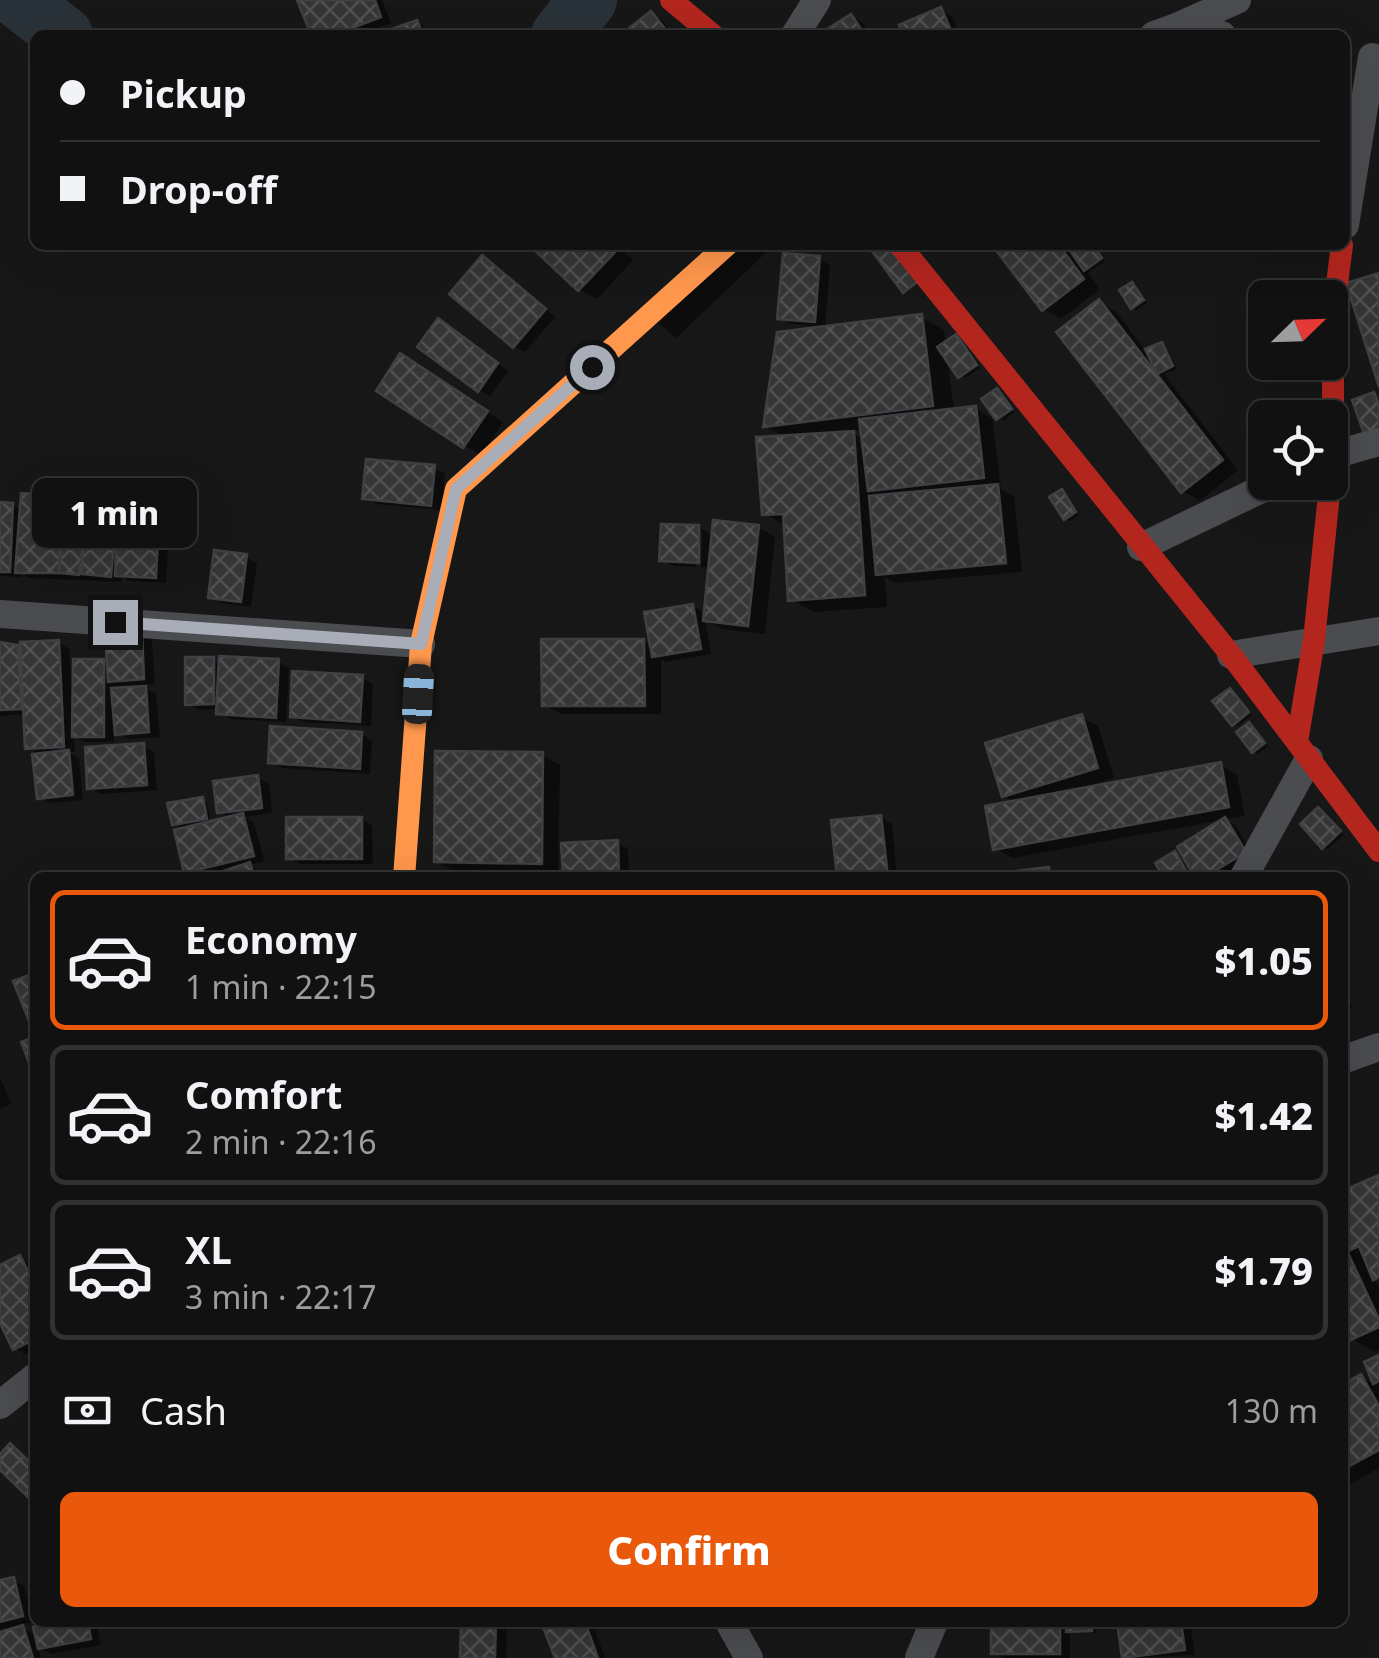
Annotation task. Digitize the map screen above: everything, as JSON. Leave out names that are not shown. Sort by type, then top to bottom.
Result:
[{"type":"street","points":[[671,0],[707,30]]},
{"type":"street","points":[[797,30],[817,0]]},
{"type":"street","points":[[1166,30],[1237,0]]},
{"type":"street","points":[[1350,183],[1365,56]]},
{"type":"street","points":[[404,872],[421,644],[456,489],[722,250]]},
{"type":"street","points":[[904,250],[1231,655],[1379,851]]},
{"type":"street","points":[[1333,400],[1334,315],[1341,250]]},
{"type":"street","points":[[1348,451],[1379,442]]},
{"type":"street","points":[[1141,547],[1248,495]]},
{"type":"street","points":[[1246,872],[1303,750],[1328,500]]},
{"type":"street","points":[[0,614],[421,644]]},
{"type":"street","points":[[1231,655],[1379,632]]},
{"type":"street","points":[[1348,1058],[1379,1047]]},
{"type":"street","points":[[0,1404],[30,1381]]},
{"type":"street","points":[[732,1627],[749,1658]]},
{"type":"street","points":[[919,1658],[932,1627]]},
{"type":"building","points":[[297,0],[375,0],[381,17],[347,30],[309,30]]},
{"type":"building","points":[[941,7],[951,30],[901,30],[899,25]]},
{"type":"building","points":[[651,11],[666,30],[626,30]]},
{"type":"building","points":[[851,14],[862,30],[826,30]]},
{"type":"building","points":[[417,20],[421,30],[389,30]]},
{"type":"building","points":[[534,250],[617,250],[578,291]]},
{"type":"building","points":[[871,250],[902,250],[922,278],[903,293]]},
{"type":"building","points":[[996,250],[1063,250],[1084,279],[1042,311]]},
{"type":"building","points":[[1069,250],[1096,250],[1102,258],[1084,271]]},
{"type":"building","points":[[783,253],[820,256],[815,322],[777,319]]},
{"type":"building","points":[[482,255],[546,309],[513,348],[449,294]]},
{"type":"building","points":[[1379,273],[1379,387],[1348,289],[1348,282]]},
{"type":"building","points":[[1132,282],[1144,300],[1131,309],[1119,290]]},
{"type":"building","points":[[1099,299],[1223,460],[1181,493],[1056,332]]},
{"type":"building","points":[[922,314],[933,406],[763,427],[777,332]]},
{"type":"building","points":[[438,318],[498,363],[478,392],[417,347]]},
{"type":"building","points":[[956,334],[977,365],[958,378],[937,347]]},
{"type":"building","points":[[1162,342],[1173,366],[1157,374],[1145,349]]},
{"type":"building","points":[[400,353],[488,411],[463,448],[376,391]]},
{"type":"building","points":[[997,388],[1012,409],[996,420],[981,399]]},
{"type":"building","points":[[1374,392],[1379,405],[1379,432],[1365,437],[1352,400]]},
{"type":"building","points":[[976,406],[984,478],[868,491],[859,419]]},
{"type":"building","points":[[854,431],[865,595],[788,601],[783,514],[762,515],[756,437]]},
{"type":"building","points":[[366,459],[435,465],[431,506],[362,499]]},
{"type":"building","points":[[998,484],[1006,563],[876,575],[869,496]]},
{"type":"building","points":[[68,488],[89,490],[79,575],[59,573]]},
{"type":"building","points":[[1062,489],[1076,512],[1064,520],[1049,497]]},
{"type":"building","points":[[21,493],[61,496],[59,573],[15,573]]},
{"type":"building","points":[[118,494],[160,496],[156,578],[115,576]]},
{"type":"building","points":[[0,502],[13,503],[10,572],[0,572]]},
{"type":"building","points":[[86,518],[116,521],[111,577],[81,574]]},
{"type":"building","points":[[713,520],[759,525],[748,626],[703,621]]},
{"type":"building","points":[[661,524],[699,525],[699,563],[659,561]]},
{"type":"building","points":[[214,550],[247,554],[241,602],[208,598]]},
{"type":"building","points":[[693,604],[701,649],[652,657],[644,612]]},
{"type":"building","points":[[142,631],[144,679],[108,682],[105,633]]},
{"type":"building","points":[[541,639],[644,639],[645,706],[542,706]]},
{"type":"building","points":[[59,640],[64,747],[25,749],[20,642]]},
{"type":"building","points":[[0,642],[18,645],[22,709],[0,710]]},
{"type":"building","points":[[219,656],[279,659],[276,718],[216,714]]},
{"type":"building","points":[[185,657],[214,657],[214,704],[185,705]]},
{"type":"building","points":[[73,659],[104,659],[104,737],[72,737]]},
{"type":"building","points":[[292,671],[363,675],[360,722],[290,717]]},
{"type":"building","points":[[146,686],[149,732],[115,735],[111,688]]},
{"type":"building","points":[[1230,688],[1249,712],[1232,726],[1212,701]]},
{"type":"building","points":[[1082,714],[1098,768],[1002,797],[985,743]]},
{"type":"building","points":[[1249,722],[1265,743],[1252,753],[1236,732]]},
{"type":"building","points":[[270,726],[362,732],[360,769],[268,763]]},
{"type":"building","points":[[144,743],[147,785],[87,789],[85,747]]},
{"type":"building","points":[[69,750],[73,795],[37,799],[32,754]]},
{"type":"building","points":[[435,751],[543,752],[542,864],[434,862]]},
{"type":"building","points":[[1221,762],[1229,807],[993,850],[985,806]]},
{"type":"building","points":[[258,775],[262,808],[217,813],[213,781]]},
{"type":"building","points":[[203,797],[207,819],[172,825],[167,803]]},
{"type":"building","points":[[1318,807],[1341,831],[1322,849],[1300,824]]},
{"type":"building","points":[[243,813],[254,856],[184,872],[174,830]]},
{"type":"building","points":[[881,815],[887,872],[836,872],[831,820]]},
{"type":"building","points":[[286,817],[362,817],[362,859],[286,859]]},
{"type":"building","points":[[1225,817],[1246,852],[1213,872],[1192,872],[1177,847]]},
{"type":"building","points":[[618,840],[619,872],[563,872],[561,843]]},
{"type":"building","points":[[1175,851],[1187,872],[1160,872],[1155,863]]},
{"type":"building","points":[[250,862],[253,872],[220,872]]},
{"type":"building","points":[[1049,867],[1049,872],[1009,872]]},
{"type":"building","points":[[30,975],[30,1024],[13,981]]},
{"type":"building","points":[[30,1039],[30,1065],[21,1042]]},
{"type":"building","points":[[1379,1175],[1379,1277],[1373,1280],[1359,1246],[1348,1251],[1348,1188]]},
{"type":"building","points":[[1379,1175],[1379,1277],[1373,1280],[1359,1246],[1348,1251],[1348,1188]]},
{"type":"building","points":[[1348,1253],[1379,1320],[1379,1327],[1350,1340]]},
{"type":"building","points":[[1348,1253],[1379,1320],[1379,1327],[1350,1340]]},
{"type":"building","points":[[20,1255],[30,1275],[30,1342],[13,1350],[0,1323],[0,1265]]},
{"type":"building","points":[[1379,1355],[1379,1381],[1373,1384],[1364,1362]]},
{"type":"building","points":[[1361,1374],[1379,1406],[1379,1450],[1348,1467],[1348,1382]]},
{"type":"building","points":[[10,1443],[30,1462],[30,1499],[0,1470],[0,1454]]},
{"type":"building","points":[[14,1577],[23,1616],[0,1622],[0,1580]]},
{"type":"building","points":[[23,1625],[33,1658],[0,1658],[0,1632]]},
{"type":"building","points":[[33,1627],[89,1627],[91,1639],[38,1649]]},
{"type":"building","points":[[461,1627],[496,1627],[495,1658],[460,1658]]},
{"type":"building","points":[[543,1627],[587,1627],[598,1658],[555,1658]]},
{"type":"building","points":[[991,1627],[1060,1627],[1060,1654],[991,1654]]},
{"type":"building","points":[[1066,1627],[1092,1627],[1092,1631],[1066,1632]]},
{"type":"building","points":[[1118,1627],[1182,1627],[1185,1650],[1122,1658]]},
{"type":"waterway","points":[[19,0],[58,30]]},
{"type":"waterway","points":[[564,30],[588,0]]},
{"type":"traffic: slow","points":[[404,872],[421,644],[456,489],[721,250]]},
{"type":"traffic: jam","points":[[671,0],[707,30]]},
{"type":"traffic: jam","points":[[904,250],[1231,655],[1379,851]]},
{"type":"traffic: jam","points":[[1297,742],[1314,640],[1333,455],[1333,315],[1341,250]]},
{"type":"route","points":[[115,622],[421,644],[456,489],[592,367]]}]
